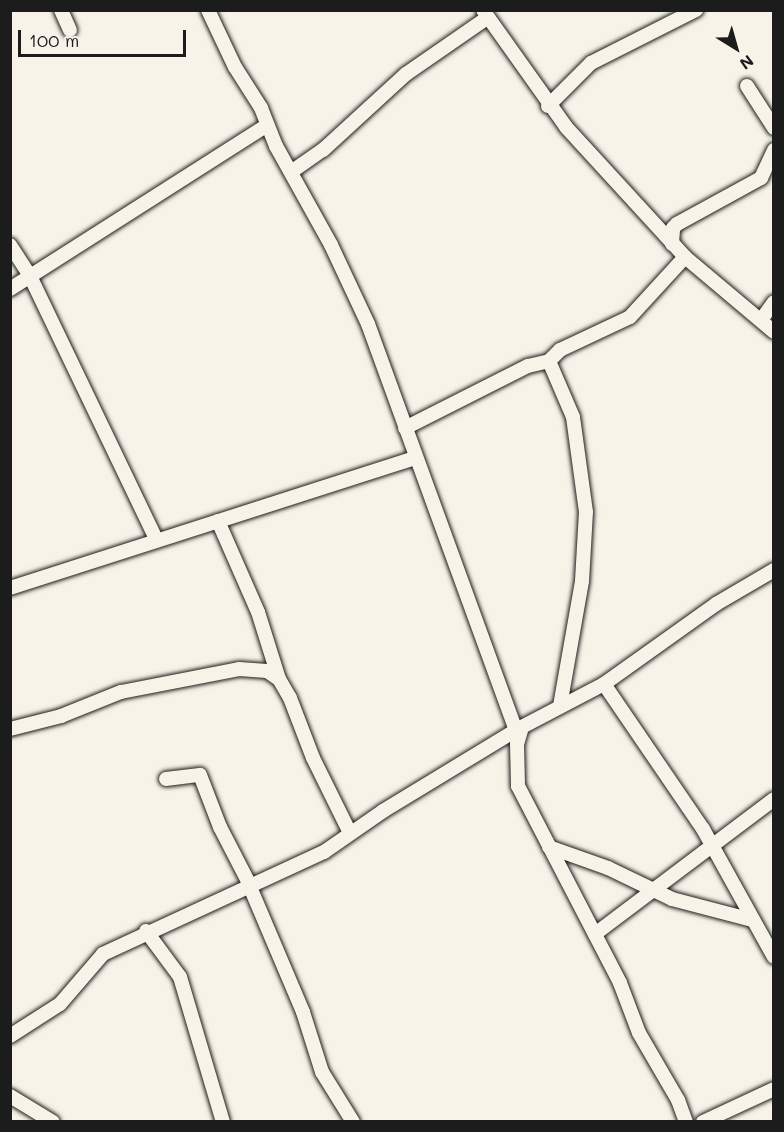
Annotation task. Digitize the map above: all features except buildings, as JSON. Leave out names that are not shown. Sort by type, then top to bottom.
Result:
[{"type":"street","points":[[61,10],[70,30]]},
{"type":"street","points":[[208,10],[236,67],[261,108],[266,126],[368,324],[414,458],[519,729],[518,786],[620,982],[639,1033],[678,1100],[686,1122]]},
{"type":"street","points":[[548,106],[591,63],[696,10]]},
{"type":"street","points":[[291,172],[323,150],[406,74],[485,14],[548,106],[672,244],[774,332]]},
{"type":"street","points":[[747,86],[774,128]]},
{"type":"street","points":[[10,288],[201,164],[266,126]]},
{"type":"street","points":[[672,244],[673,228],[677,224],[761,178],[774,150]]},
{"type":"street","points":[[10,245],[30,276],[156,539]]},
{"type":"street","points":[[405,428],[528,366],[549,361],[560,350],[630,317],[685,257]]},
{"type":"street","points":[[761,320],[774,302]]},
{"type":"street","points":[[549,361],[573,417],[586,512],[582,581],[560,706]]},
{"type":"street","points":[[10,588],[156,539],[414,458]]},
{"type":"street","points":[[218,521],[266,634],[279,679],[350,833]]},
{"type":"street","points":[[10,1036],[60,1004],[103,954],[146,931],[315,857],[519,729],[604,684],[716,604],[774,570]]},
{"type":"street","points":[[10,729],[61,716],[121,692],[239,669],[258,668],[279,679]]},
{"type":"street","points":[[604,684],[712,848],[774,957]]},
{"type":"street","points":[[166,779],[200,775],[220,827],[250,887],[303,1012],[322,1072],[353,1122]]},
{"type":"street","points":[[595,934],[774,799]]},
{"type":"street","points":[[549,847],[608,868],[655,891],[752,920]]},
{"type":"street","points":[[146,931],[180,977],[223,1122]]},
{"type":"street","points":[[703,1122],[774,1089]]},
{"type":"street","points":[[10,1096],[54,1122]]}]
